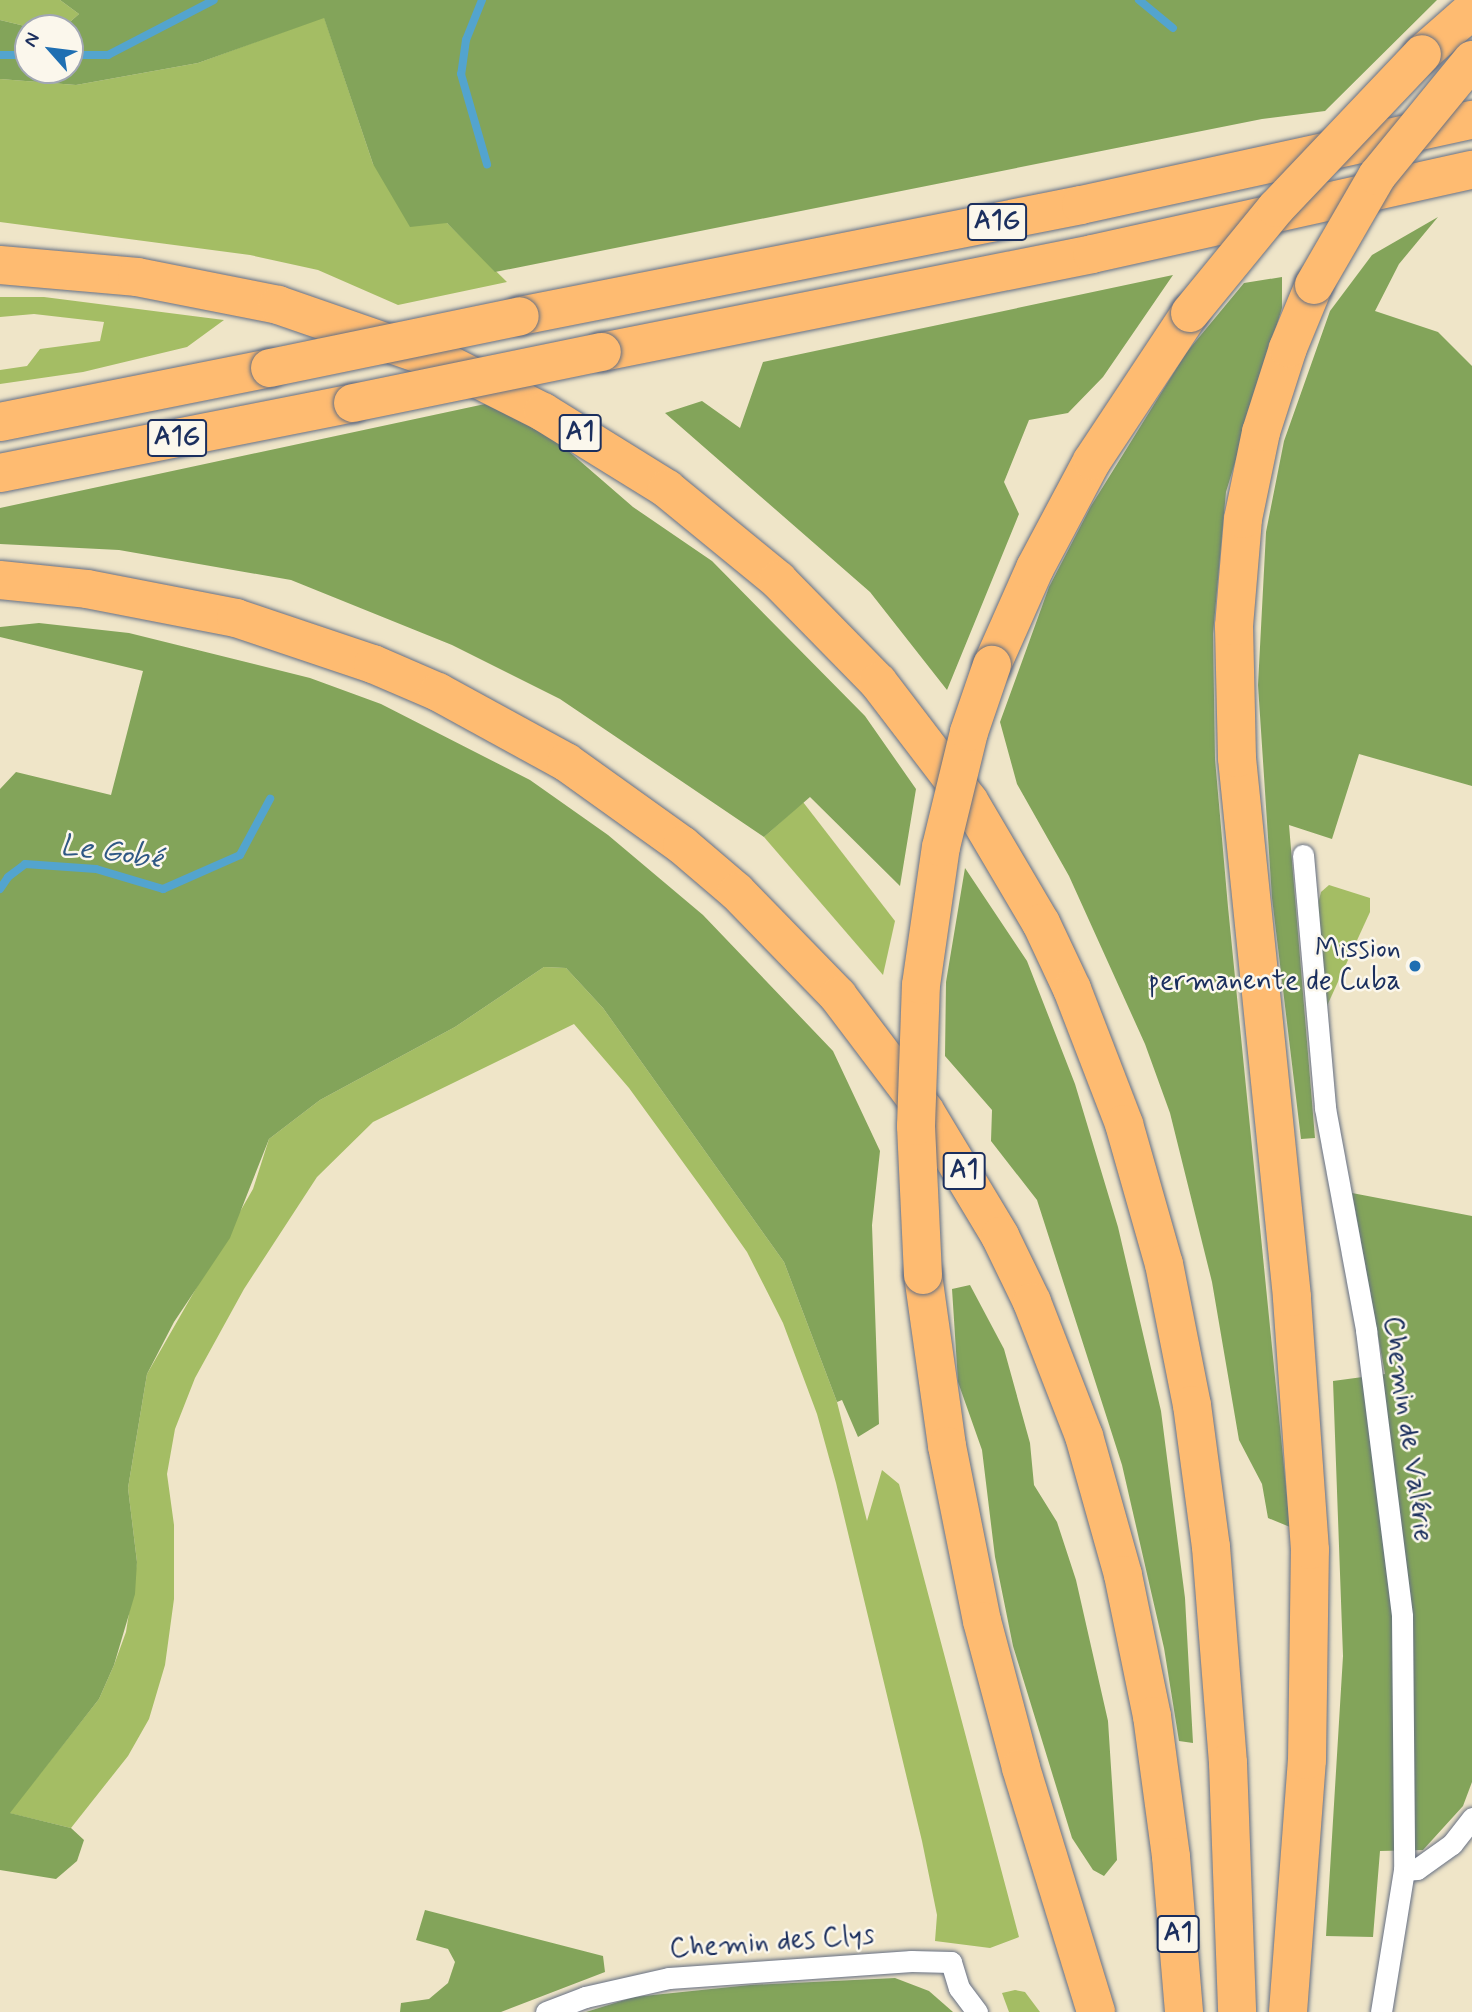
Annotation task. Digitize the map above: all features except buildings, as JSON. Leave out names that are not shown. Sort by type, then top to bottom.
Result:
[{"type":"highway","points":[[1096,2012],[1021,1768],[980,1609],[947,1446],[923,1275],[916,1126],[921,985],[941,847],[969,732],[992,665],[1035,568],[1092,461],[1190,313],[1276,208],[1422,54],[1472,10]]},
{"type":"highway","points":[[1288,2012],[1307,1760],[1310,1550],[1292,1297],[1238,770],[1234,626],[1243,519],[1261,432],[1287,348],[1314,285],[1377,176],[1472,60]]},
{"type":"highway","name":"A1G","points":[[0,422],[1081,205],[1472,120]]},
{"type":"highway","name":"A1G","points":[[0,473],[1105,251],[1472,170]]},
{"type":"highway","name":"A1","points":[[0,265],[137,277],[278,306],[448,363],[543,412],[667,489],[778,580],[878,682],[969,800],[1041,923],[1072,989],[1124,1124],[1164,1264],[1192,1405],[1211,1547],[1228,1763],[1237,2012]]},
{"type":"highway","name":"A1","points":[[0,580],[87,589],[236,618],[373,664],[504,725],[566,762],[682,845],[789,943],[868,1033],[925,1111],[1000,1236],[1032,1301],[1084,1436],[1123,1575],[1152,1716],[1171,1857],[1184,2012]]},
{"type":"street","name":"Chemin de Valérie","points":[[1303,855],[1325,1108],[1366,1330],[1402,1616],[1404,1871],[1381,2012]]},
{"type":"street","points":[[1404,1871],[1417,1869],[1452,1844],[1472,1818]]},
{"type":"street","name":"Chemin des Clys","points":[[546,2012],[585,1997],[669,1978],[911,1961],[951,1962],[960,1988],[976,2012]]},
{"type":"green space","points":[[0,0],[60,0],[79,14],[14,14],[14,23],[0,20]]},
{"type":"green space","points":[[60,0],[1437,0],[1325,111],[1262,119],[495,272],[447,223],[410,227],[373,164],[324,18],[198,63],[84,84],[84,14],[79,14]]},
{"type":"green space","points":[[324,17],[373,164],[447,223],[507,282],[398,305],[318,270],[250,255],[0,222],[0,79],[14,80],[14,84],[76,85],[198,63]]},
{"type":"green space","points":[[0,20],[14,23],[14,80],[0,79]]},
{"type":"green space","points":[[1438,217],[1399,264],[1375,311],[1438,332],[1472,366],[1472,786],[1359,754],[1332,839],[1289,825],[1315,1138],[1301,1139],[1272,898],[1258,685],[1266,532],[1284,441],[1330,311],[1372,255]]},
{"type":"green space","points":[[1173,275],[1103,377],[1068,413],[1029,420],[1004,482],[1019,514],[947,690],[870,592],[665,413],[702,401],[740,428],[763,362]]},
{"type":"green space","points":[[1282,277],[1282,308],[1226,492],[1213,634],[1215,759],[1290,1527],[1268,1518],[1262,1484],[1239,1440],[1212,1282],[1170,1113],[1145,1044],[1069,876],[1017,784],[1000,722],[1049,587],[1091,506],[1186,353],[1244,283]]},
{"type":"green space","points":[[0,297],[44,297],[224,320],[187,347],[83,372],[0,384],[0,370],[27,366],[40,349],[100,341],[104,322],[34,314],[0,317]]},
{"type":"green space","points":[[485,404],[550,435],[633,507],[712,561],[865,716],[916,789],[900,886],[810,797],[764,837],[560,699],[452,645],[291,580],[119,550],[0,544],[0,508]]},
{"type":"green space","points":[[39,623],[129,633],[310,678],[381,704],[530,780],[608,835],[703,915],[833,1051],[880,1151],[872,1225],[879,1424],[858,1437],[842,1400],[837,1402],[784,1262],[603,1008],[566,968],[544,967],[455,1027],[320,1100],[269,1139],[230,1238],[174,1322],[147,1374],[128,1488],[137,1562],[135,1594],[114,1665],[99,1699],[10,1813],[71,1828],[84,1840],[77,1861],[56,1879],[0,1870],[0,789],[16,772],[111,795],[143,671],[0,637],[0,627]]},
{"type":"green space","points":[[803,802],[895,921],[883,975],[764,837]]},
{"type":"green space","points":[[965,868],[1027,961],[1075,1084],[1118,1227],[1161,1411],[1185,1598],[1193,1743],[1179,1741],[1164,1648],[1122,1465],[1037,1200],[991,1141],[992,1110],[945,1056],[946,982]]},
{"type":"green space","points":[[1329,885],[1370,898],[1370,912],[1326,1008],[1315,916],[1321,892]]},
{"type":"green space","points":[[544,967],[566,968],[603,1008],[784,1262],[837,1402],[867,1521],[882,1470],[899,1484],[1019,1937],[990,1948],[935,1941],[937,1915],[922,1841],[836,1483],[817,1414],[783,1323],[747,1252],[629,1088],[574,1024],[373,1122],[317,1177],[244,1289],[195,1378],[175,1429],[167,1474],[174,1525],[174,1599],[165,1665],[149,1719],[128,1756],[71,1828],[9,1813],[99,1699],[114,1665],[126,1632],[137,1562],[128,1488],[147,1374],[253,1189],[269,1139],[320,1100],[455,1027]]},
{"type":"green space","points":[[1352,1193],[1472,1216],[1472,1782],[1463,1806],[1423,1850],[1380,1851],[1373,1937],[1326,1936],[1343,1656],[1333,1381],[1385,1374]]},
{"type":"green space","points":[[970,1285],[1004,1349],[1030,1443],[1034,1485],[1057,1522],[1076,1580],[1108,1721],[1117,1860],[1104,1876],[1093,1870],[1072,1838],[1013,1646],[995,1557],[982,1450],[958,1382],[952,1289]]},
{"type":"green space","points":[[425,1910],[603,1956],[605,1972],[501,2012],[400,2012],[401,2003],[429,1999],[448,1983],[455,1962],[448,1949],[416,1940]]},
{"type":"green space","points":[[895,1978],[929,1991],[953,2012],[586,2012],[634,1997],[750,1985]]},
{"type":"green space","points":[[1015,1990],[1025,1992],[1040,2012],[1009,2012],[1002,1993]]},
{"type":"waterway","points":[[84,55],[108,55],[214,0]]},
{"type":"waterway","name":"Le Gobé","points":[[482,0],[466,40],[461,74],[487,164]]},
{"type":"waterway","name":"Le Gobé","points":[[1139,0],[1173,28]]},
{"type":"waterway","points":[[0,55],[14,55]]},
{"type":"waterway","name":"Le Gobé","points":[[0,889],[8,877],[25,864],[96,869],[163,889],[240,855],[270,799]]},
{"type":"place","name":"Mission permanente de Cuba","points":[[1415,966]]}]
